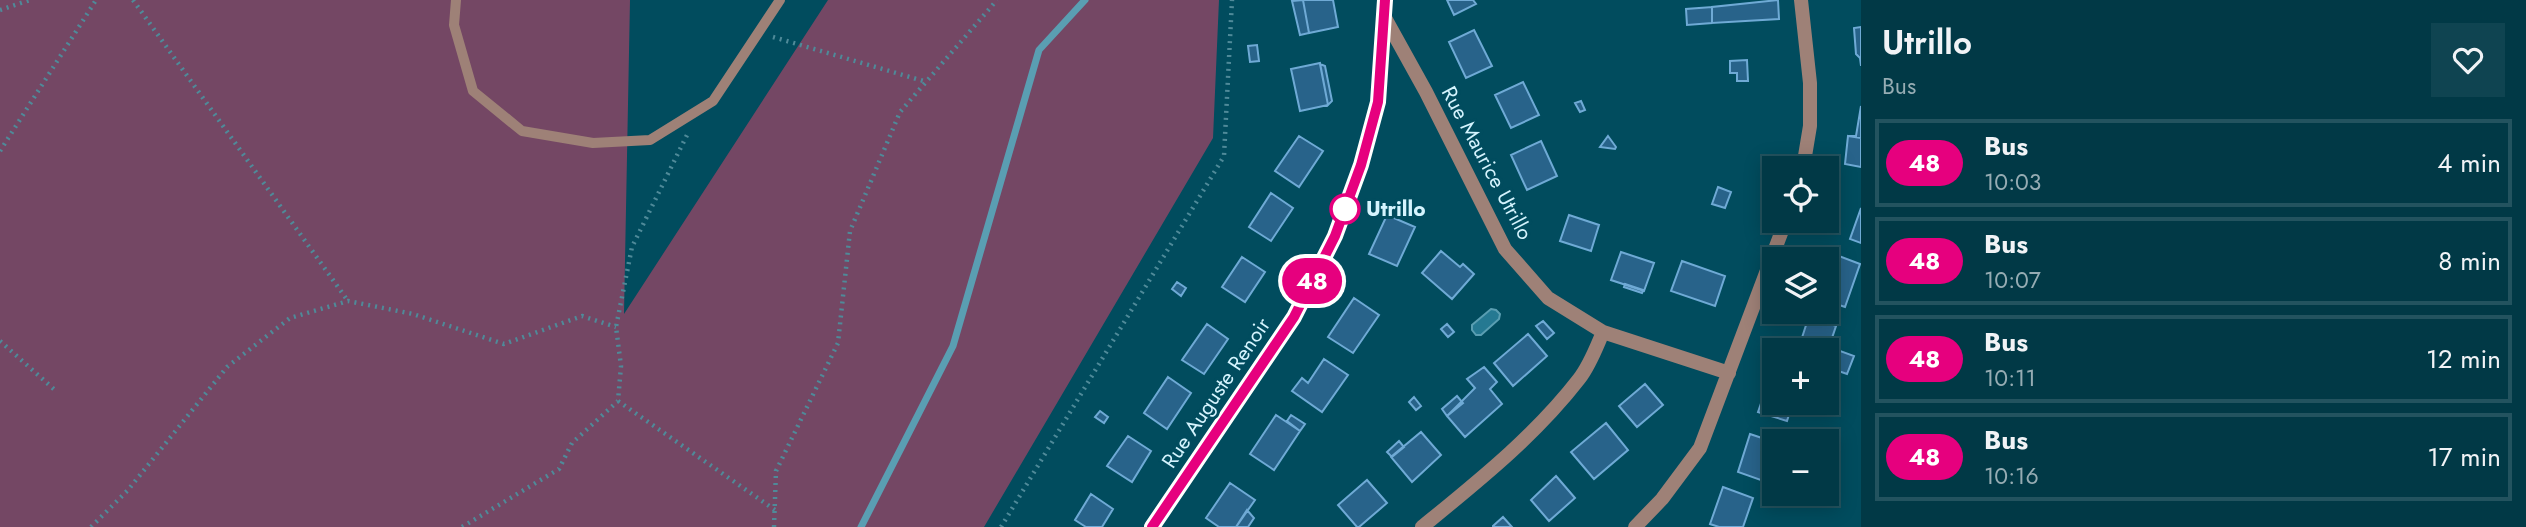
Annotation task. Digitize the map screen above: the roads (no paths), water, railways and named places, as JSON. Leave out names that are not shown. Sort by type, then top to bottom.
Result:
[{"type":"street","name":"Rue Auguste Renoir","points":[[1152,527],[1294,317],[1335,236],[1361,165],[1378,102],[1385,0]]},
{"type":"street","points":[[1801,0],[1810,83],[1810,126],[1805,156]]},
{"type":"street","name":"Rue Maurice Utrillo","points":[[1384,16],[1426,92],[1505,249],[1548,298],[1603,332],[1729,373]]},
{"type":"street","points":[[1642,526],[1700,448],[1781,233]]},
{"type":"street","points":[[1422,527],[1541,423],[1580,378],[1603,332]]},
{"type":"lane","points":[[456,0],[454,25],[473,91],[522,131],[593,143],[650,139],[713,100],[780,0]]},
{"type":"water","points":[[1491,309],[1500,314],[1499,319],[1481,335],[1476,335],[1472,325]]},
{"type":"waterway","points":[[861,527],[953,346],[1039,50],[1085,0]]},
{"type":"place","name":"Utrillo","points":[[1345,209]]}]
